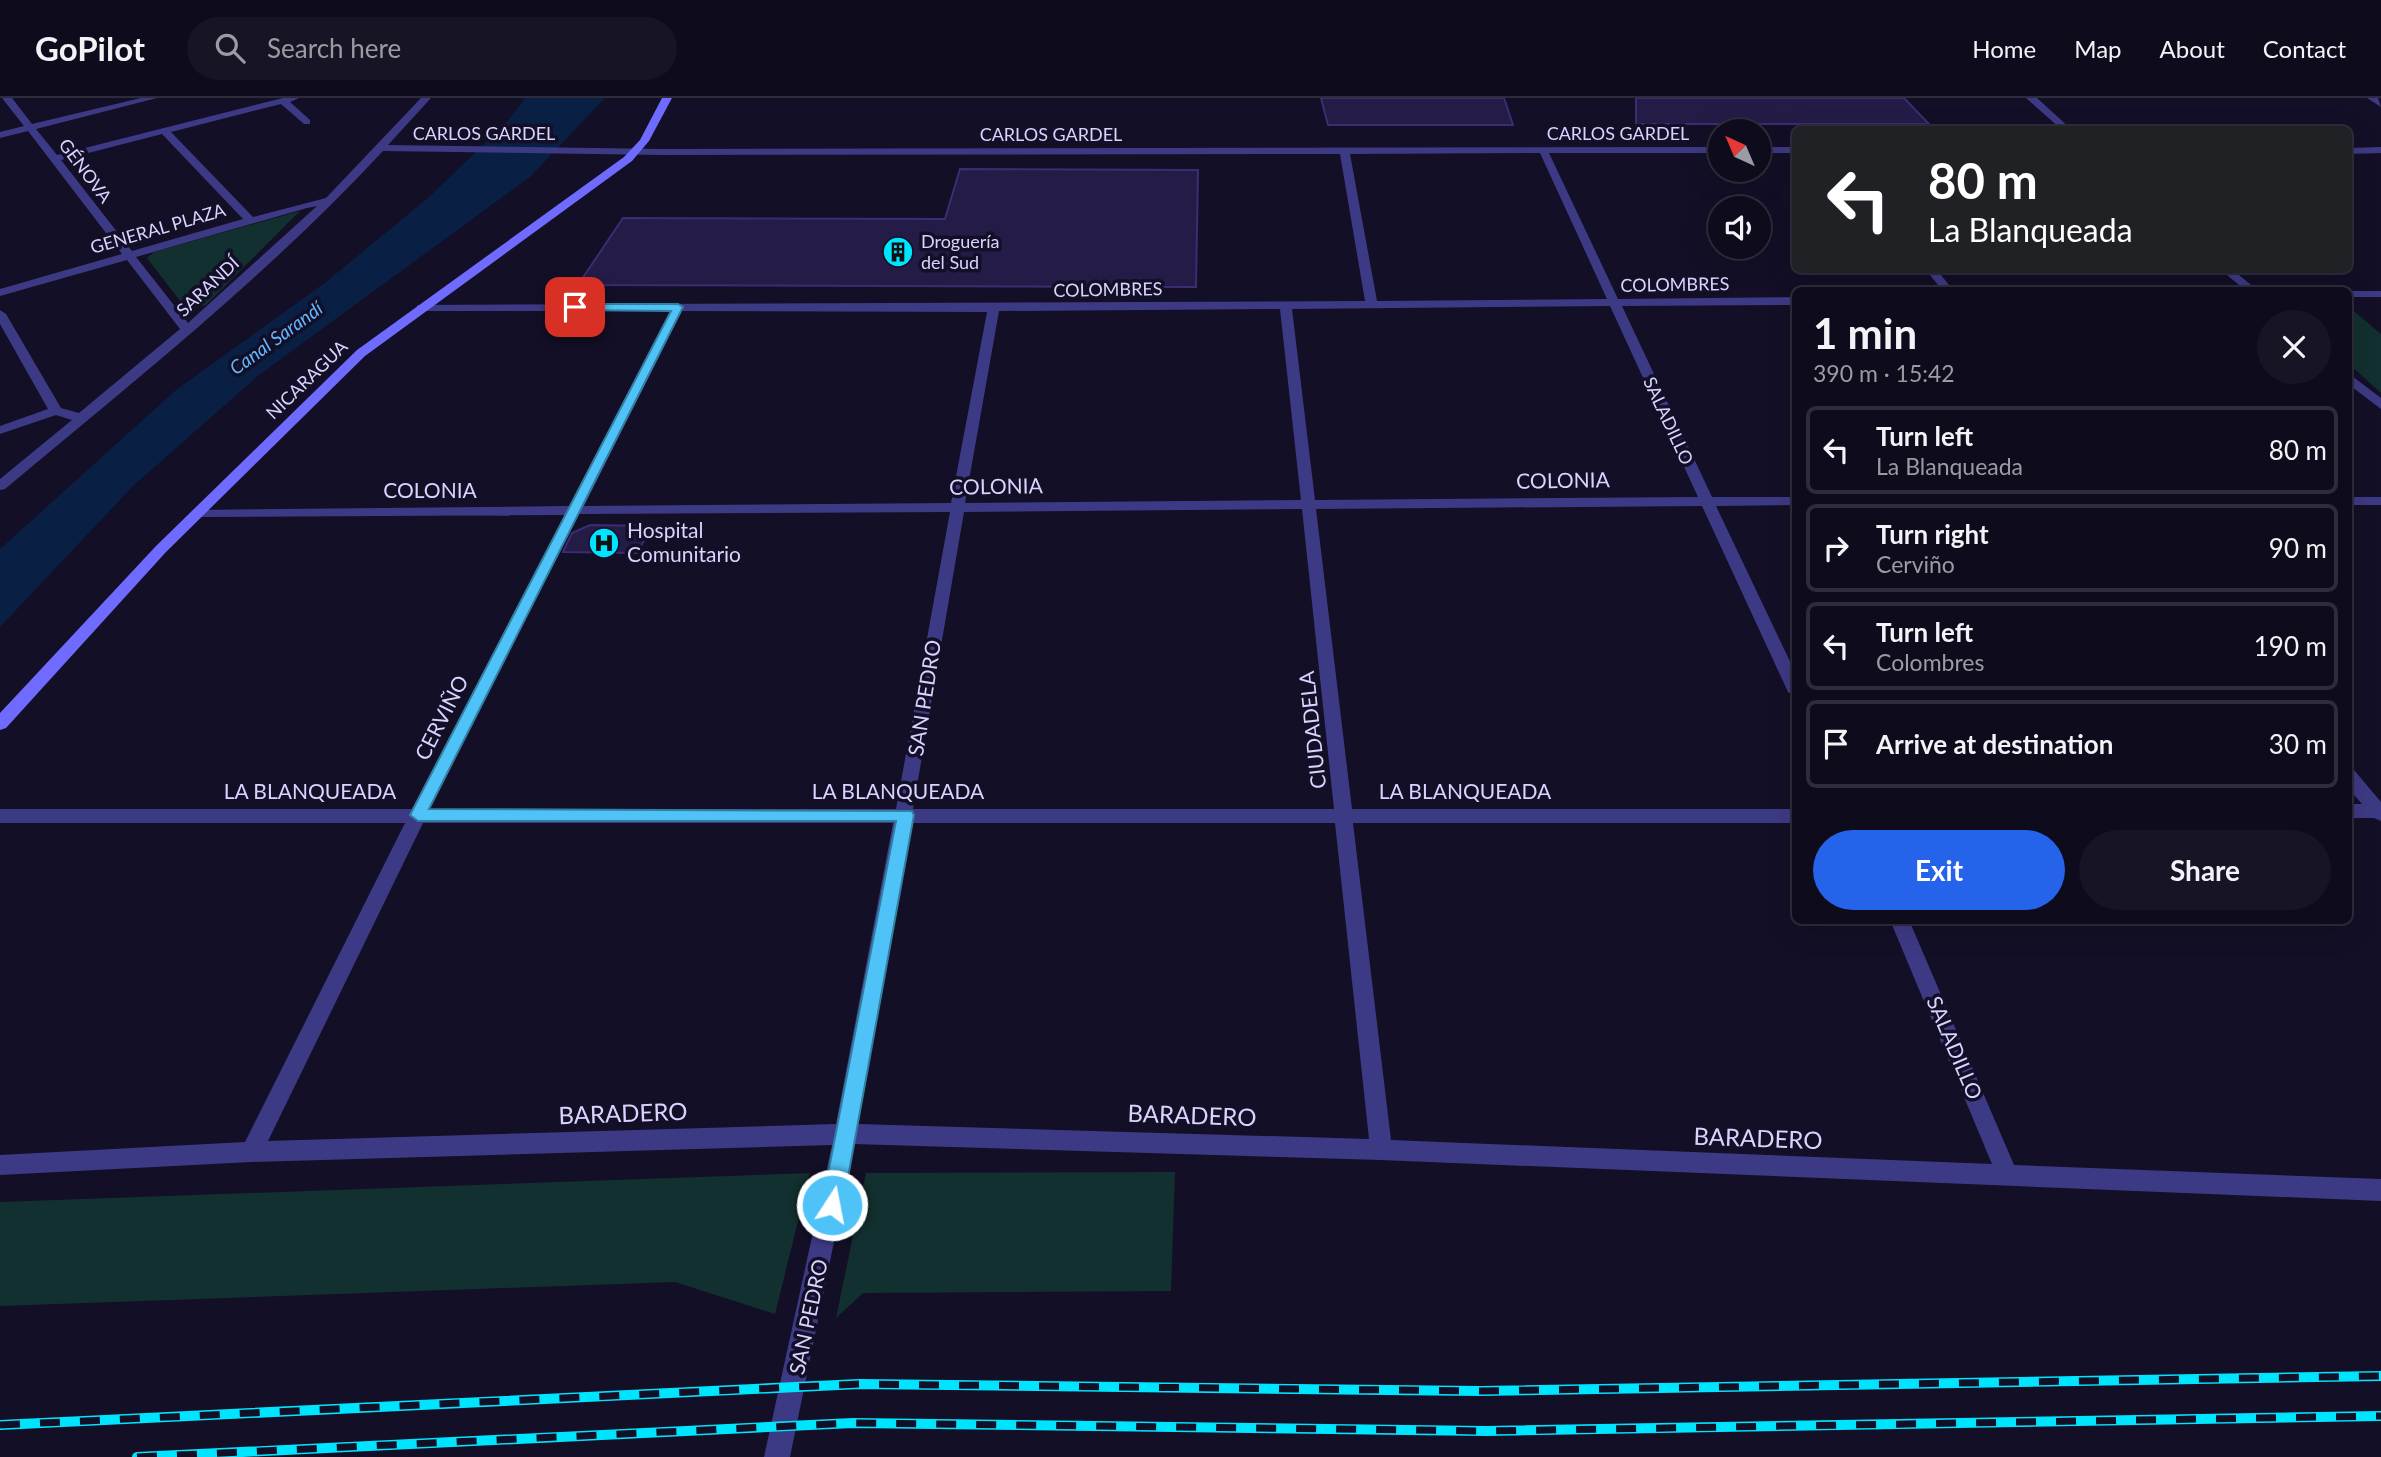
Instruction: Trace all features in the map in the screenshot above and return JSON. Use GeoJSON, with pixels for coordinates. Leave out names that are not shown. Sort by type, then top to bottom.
{"type":"FeatureCollection","features":[{"type":"Feature","properties":{"kind":"main road","name":"NICARAGUA"},"geometry":{"type":"LineString","coordinates":[[0,724],[198,513],[344,368],[421,307],[619,167],[638,151],[667,98]]}},
{"type":"Feature","properties":{"kind":"street","name":"GÉNOVA"},"geometry":{"type":"LineString","coordinates":[[7,98],[187,330]]}},
{"type":"Feature","properties":{"kind":"street"},"geometry":{"type":"LineString","coordinates":[[0,135],[152,98]]}},
{"type":"Feature","properties":{"kind":"street"},"geometry":{"type":"LineString","coordinates":[[54,159],[294,98]]}},
{"type":"Feature","properties":{"kind":"street","name":"SARANDÍ"},"geometry":{"type":"LineString","coordinates":[[0,486],[187,330],[382,148],[426,98]]}},
{"type":"Feature","properties":{"kind":"street"},"geometry":{"type":"LineString","coordinates":[[2031,98],[2062,126]]}},
{"type":"Feature","properties":{"kind":"street"},"geometry":{"type":"LineString","coordinates":[[2372,98],[2381,104]]}},
{"type":"Feature","properties":{"kind":"street"},"geometry":{"type":"LineString","coordinates":[[282,101],[307,122]]}},
{"type":"Feature","properties":{"kind":"street"},"geometry":{"type":"LineString","coordinates":[[164,131],[251,221]]}},
{"type":"Feature","properties":{"kind":"street","name":"CARLOS GARDEL"},"geometry":{"type":"LineString","coordinates":[[382,148],[638,151],[1708,150]]}},
{"type":"Feature","properties":{"kind":"street"},"geometry":{"type":"LineString","coordinates":[[1344,149],[1371,305]]}},
{"type":"Feature","properties":{"kind":"street","name":"SALADILLO"},"geometry":{"type":"LineString","coordinates":[[1544,150],[1704,501],[1792,684]]}},
{"type":"Feature","properties":{"kind":"street"},"geometry":{"type":"LineString","coordinates":[[1771,150],[1792,150]]}},
{"type":"Feature","properties":{"kind":"street"},"geometry":{"type":"LineString","coordinates":[[2352,150],[2381,150]]}},
{"type":"Feature","properties":{"kind":"street","name":"GENERAL PLAZA"},"geometry":{"type":"LineString","coordinates":[[0,293],[327,201]]}},
{"type":"Feature","properties":{"kind":"street"},"geometry":{"type":"LineString","coordinates":[[1934,273],[1945,287]]}},
{"type":"Feature","properties":{"kind":"street"},"geometry":{"type":"LineString","coordinates":[[2231,273],[2247,287]]}},
{"type":"Feature","properties":{"kind":"street"},"geometry":{"type":"LineString","coordinates":[[2352,294],[2381,294]]}},
{"type":"Feature","properties":{"kind":"street","name":"COLOMBRES"},"geometry":{"type":"LineString","coordinates":[[421,307],[994,309],[1792,302]]}},
{"type":"Feature","properties":{"kind":"street","name":"CIUDADELA"},"geometry":{"type":"LineString","coordinates":[[1286,306],[1381,1150]]}},
{"type":"Feature","properties":{"kind":"street","name":"CERVIÑO"},"geometry":{"type":"LineString","coordinates":[[251,1152],[418,815],[576,511],[678,307]]}},
{"type":"Feature","properties":{"kind":"street","name":"SAN PEDRO"},"geometry":{"type":"LineString","coordinates":[[777,1457],[814,1299],[846,1134],[906,815],[956,508],[994,309]]}},
{"type":"Feature","properties":{"kind":"street"},"geometry":{"type":"LineString","coordinates":[[0,314],[56,411]]}},
{"type":"Feature","properties":{"kind":"street"},"geometry":{"type":"LineString","coordinates":[[2352,380],[2381,405]]}},
{"type":"Feature","properties":{"kind":"street"},"geometry":{"type":"LineString","coordinates":[[0,430],[56,411],[81,418]]}},
{"type":"Feature","properties":{"kind":"street"},"geometry":{"type":"LineString","coordinates":[[2352,501],[2381,500]]}},
{"type":"Feature","properties":{"kind":"street","name":"COLONIA"},"geometry":{"type":"LineString","coordinates":[[198,513],[1792,501]]}},
{"type":"Feature","properties":{"kind":"street"},"geometry":{"type":"LineString","coordinates":[[2352,780],[2380,812]]}},
{"type":"Feature","properties":{"kind":"street"},"geometry":{"type":"LineString","coordinates":[[2352,811],[2380,812]]}},
{"type":"Feature","properties":{"kind":"street","name":"LA BLANQUEADA"},"geometry":{"type":"LineString","coordinates":[[0,816],[1792,816]]}},
{"type":"Feature","properties":{"kind":"street","name":"SALADILLO"},"geometry":{"type":"LineString","coordinates":[[1901,924],[2008,1176]]}},
{"type":"Feature","properties":{"kind":"street","name":"BARADERO"},"geometry":{"type":"LineString","coordinates":[[0,1165],[251,1152],[846,1134],[1381,1150],[2381,1190]]}},
{"type":"Feature","properties":{"kind":"green space"},"geometry":{"type":"Polygon","coordinates":[[[300,211],[206,305],[187,310],[147,258],[154,252],[300,211]]]}},
{"type":"Feature","properties":{"kind":"green space"},"geometry":{"type":"Polygon","coordinates":[[[2352,310],[2381,334],[2381,393],[2352,367],[2352,310]]]}},
{"type":"Feature","properties":{"kind":"green space"},"geometry":{"type":"Polygon","coordinates":[[[1175,1172],[1171,1291],[863,1293],[836,1318],[866,1173],[1175,1172]]]}},
{"type":"Feature","properties":{"kind":"green space"},"geometry":{"type":"Polygon","coordinates":[[[810,1173],[775,1314],[675,1282],[0,1306],[0,1202],[810,1173]]]}},
{"type":"Feature","properties":{"kind":"water","name":"Canal Sarandí"},"geometry":{"type":"Polygon","coordinates":[[[525,98],[605,98],[530,177],[259,375],[133,486],[0,627],[0,549],[176,390],[326,282],[429,197],[507,122],[525,98]]]}},
{"type":"Feature","properties":{"kind":"building"},"geometry":{"type":"Polygon","coordinates":[[[1321,98],[1504,98],[1513,125],[1328,125],[1321,98]]]}},
{"type":"Feature","properties":{"kind":"building"},"geometry":{"type":"Polygon","coordinates":[[[1636,98],[1904,98],[1929,124],[1771,124],[1771,119],[1708,119],[1708,124],[1636,124],[1636,98]]]}},
{"type":"Feature","properties":{"kind":"building","name":"Droguería del Sud"},"geometry":{"type":"Polygon","coordinates":[[[960,169],[1198,170],[1196,287],[578,285],[623,218],[945,219],[960,169]]]}},
{"type":"Feature","properties":{"kind":"building","name":"Hospital Comunitario"},"geometry":{"type":"Polygon","coordinates":[[[590,525],[652,526],[637,553],[563,552],[572,533],[590,525]]]}},
{"type":"Feature","properties":{"kind":"railway"},"geometry":{"type":"LineString","coordinates":[[0,1425],[859,1384],[1480,1391],[2381,1376]]}},
{"type":"Feature","properties":{"kind":"railway"},"geometry":{"type":"LineString","coordinates":[[137,1457],[853,1423],[1486,1431],[2381,1416]]}},
{"type":"Feature","properties":{"kind":"place","name":"Droguería del Sud"},"geometry":{"type":"Point","coordinates":[898,252]}},
{"type":"Feature","properties":{"kind":"place","name":"Hospital Comunitario"},"geometry":{"type":"Point","coordinates":[604,543]}},
{"type":"Feature","properties":{"kind":"route"},"geometry":{"type":"LineString","coordinates":[[575,307],[678,307],[576,511],[418,815],[906,815],[832,1205]]}}]}
